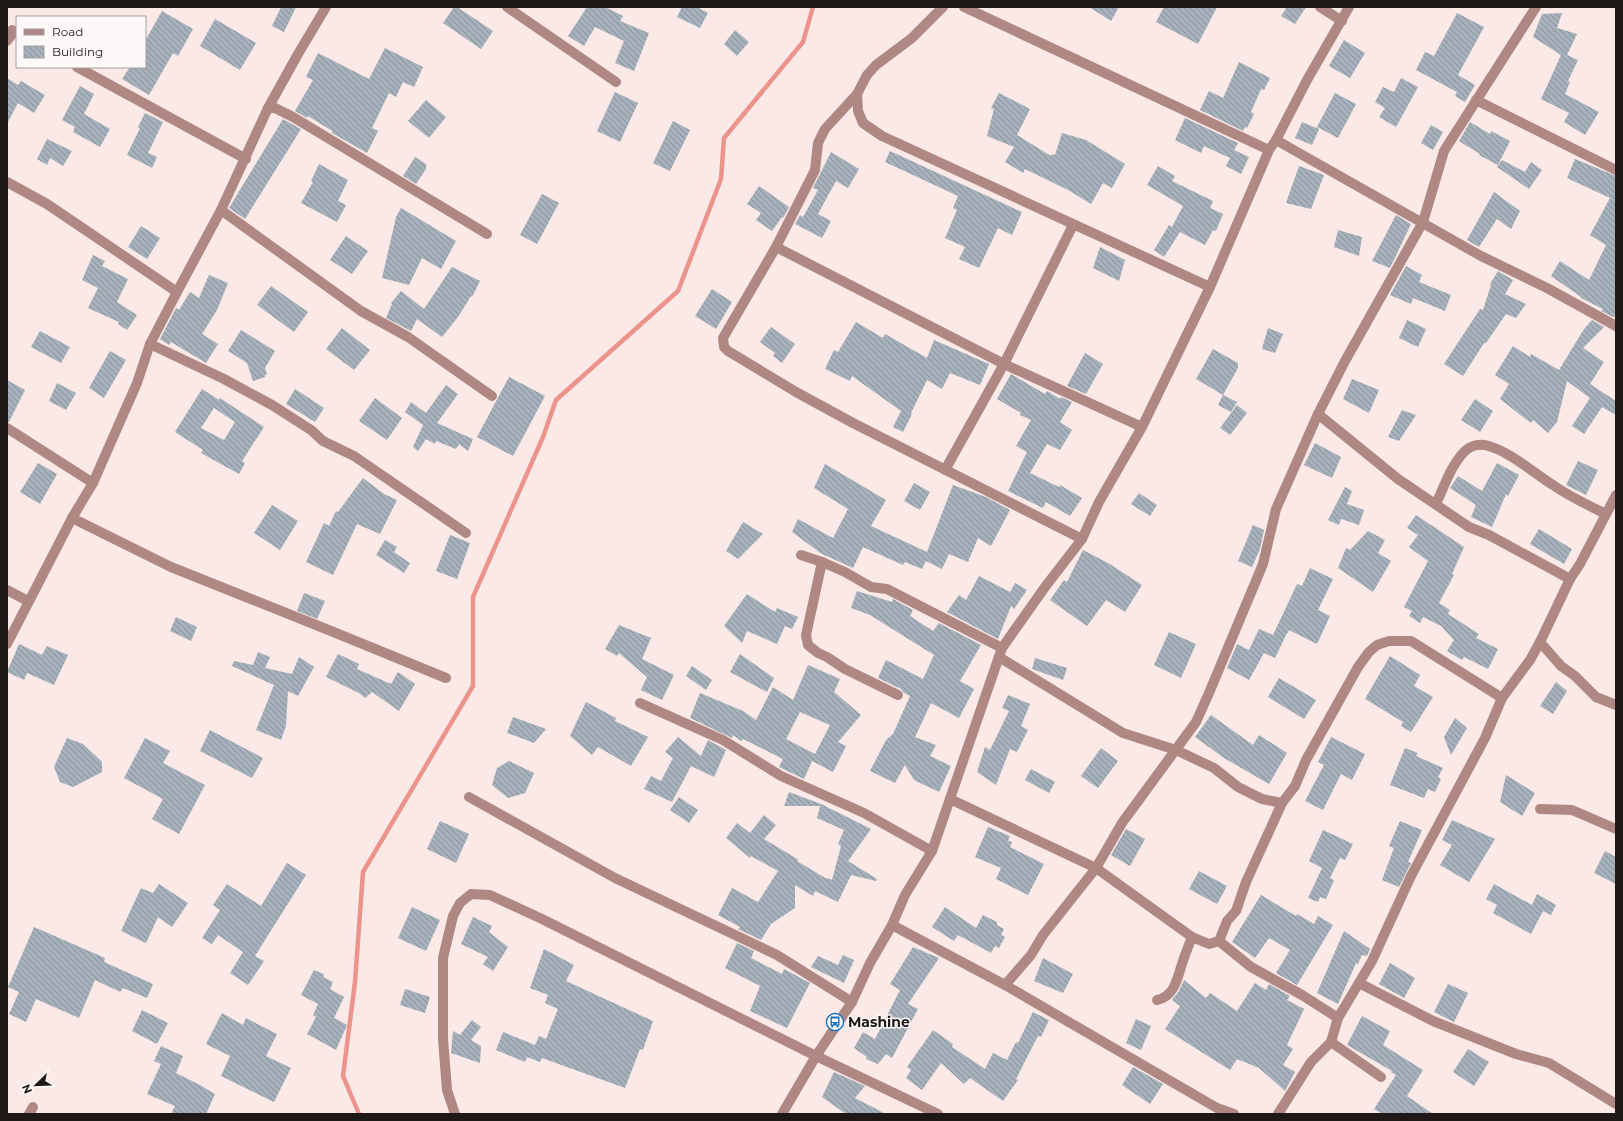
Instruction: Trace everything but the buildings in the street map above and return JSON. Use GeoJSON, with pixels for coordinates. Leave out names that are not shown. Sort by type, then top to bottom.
{"type":"FeatureCollection","features":[{"type":"Feature","properties":{"kind":"street"},"geometry":{"type":"LineString","coordinates":[[7,644],[72,518],[93,483],[137,383],[150,344],[221,210],[246,159],[268,108],[326,7]]}},
{"type":"Feature","properties":{"kind":"street"},"geometry":{"type":"LineString","coordinates":[[507,7],[616,82]]}},
{"type":"Feature","properties":{"kind":"street"},"geometry":{"type":"LineString","coordinates":[[943,7],[912,38],[876,65],[867,75],[857,94],[825,129],[818,143],[815,170],[776,246],[723,338],[724,347],[728,351],[796,392],[945,470],[1082,539]]}},
{"type":"Feature","properties":{"kind":"street"},"geometry":{"type":"LineString","coordinates":[[964,7],[1269,150]]}},
{"type":"Feature","properties":{"kind":"street"},"geometry":{"type":"LineString","coordinates":[[1320,7],[1342,21]]}},
{"type":"Feature","properties":{"kind":"street"},"geometry":{"type":"LineString","coordinates":[[782,1114],[816,1056],[852,1002],[870,963],[892,925],[905,895],[932,851],[1001,652],[1045,587],[1082,539],[1099,502],[1142,427],[1210,287],[1269,150],[1276,140],[1306,80],[1349,7]]}},
{"type":"Feature","properties":{"kind":"street"},"geometry":{"type":"LineString","coordinates":[[1005,985],[1031,955],[1043,935],[1096,868],[1122,823],[1196,722],[1263,564],[1276,509],[1318,414],[1345,361],[1423,222],[1444,151],[1536,7]]}},
{"type":"Feature","properties":{"kind":"street"},"geometry":{"type":"LineString","coordinates":[[7,41],[13,33],[12,30]]}},
{"type":"Feature","properties":{"kind":"street"},"geometry":{"type":"LineString","coordinates":[[79,68],[246,159]]}},
{"type":"Feature","properties":{"kind":"street"},"geometry":{"type":"LineString","coordinates":[[857,94],[858,111],[863,123],[882,136],[1210,287]]}},
{"type":"Feature","properties":{"kind":"street"},"geometry":{"type":"LineString","coordinates":[[1476,100],[1616,170]]}},
{"type":"Feature","properties":{"kind":"street"},"geometry":{"type":"LineString","coordinates":[[268,108],[275,108],[294,117],[487,234]]}},
{"type":"Feature","properties":{"kind":"street"},"geometry":{"type":"LineString","coordinates":[[1276,140],[1481,256],[1547,288],[1616,326]]}},
{"type":"Feature","properties":{"kind":"street"},"geometry":{"type":"LineString","coordinates":[[7,182],[47,204],[177,292]]}},
{"type":"Feature","properties":{"kind":"street"},"geometry":{"type":"LineString","coordinates":[[221,210],[361,311],[408,337],[492,396]]}},
{"type":"Feature","properties":{"kind":"street"},"geometry":{"type":"LineString","coordinates":[[945,470],[1004,364],[1073,225]]}},
{"type":"Feature","properties":{"kind":"street"},"geometry":{"type":"LineString","coordinates":[[776,246],[1004,364],[1142,427]]}},
{"type":"Feature","properties":{"kind":"street"},"geometry":{"type":"LineString","coordinates":[[150,344],[224,379],[272,405],[311,430],[323,441],[354,456],[466,533]]}},
{"type":"Feature","properties":{"kind":"street"},"geometry":{"type":"LineString","coordinates":[[1318,414],[1398,479],[1469,527],[1496,539],[1570,579]]}},
{"type":"Feature","properties":{"kind":"street"},"geometry":{"type":"LineString","coordinates":[[7,428],[93,483]]}},
{"type":"Feature","properties":{"kind":"street"},"geometry":{"type":"LineString","coordinates":[[1436,504],[1455,464],[1466,451],[1476,445],[1483,445],[1506,454],[1580,502],[1606,514]]}},
{"type":"Feature","properties":{"kind":"street"},"geometry":{"type":"LineString","coordinates":[[1278,1114],[1311,1062],[1331,1042],[1338,1018],[1372,961],[1411,876],[1485,738],[1502,698],[1530,660],[1570,579],[1580,564],[1616,495]]}},
{"type":"Feature","properties":{"kind":"street"},"geometry":{"type":"LineString","coordinates":[[72,518],[171,567],[331,630],[446,678]]}},
{"type":"Feature","properties":{"kind":"street"},"geometry":{"type":"LineString","coordinates":[[801,555],[822,562],[870,586],[887,589],[1001,652],[1123,732],[1176,750],[1214,768],[1238,787],[1262,799],[1282,803]]}},
{"type":"Feature","properties":{"kind":"street"},"geometry":{"type":"LineString","coordinates":[[822,562],[806,635],[808,645],[818,653],[846,669],[898,695]]}},
{"type":"Feature","properties":{"kind":"street"},"geometry":{"type":"LineString","coordinates":[[7,590],[28,601]]}},
{"type":"Feature","properties":{"kind":"street"},"geometry":{"type":"LineString","coordinates":[[1219,941],[1226,921],[1236,911],[1246,882],[1282,803],[1295,786],[1306,760],[1358,667],[1369,652],[1377,645],[1389,641],[1411,641],[1502,698]]}},
{"type":"Feature","properties":{"kind":"street"},"geometry":{"type":"LineString","coordinates":[[1540,642],[1561,666],[1575,676],[1596,697],[1616,705]]}},
{"type":"Feature","properties":{"kind":"street"},"geometry":{"type":"LineString","coordinates":[[640,703],[723,740],[781,776],[864,813],[932,851]]}},
{"type":"Feature","properties":{"kind":"street"},"geometry":{"type":"LineString","coordinates":[[469,797],[615,878],[777,955],[852,1002]]}},
{"type":"Feature","properties":{"kind":"street"},"geometry":{"type":"LineString","coordinates":[[950,799],[1096,868],[1192,938],[1209,944],[1219,941]]}},
{"type":"Feature","properties":{"kind":"street"},"geometry":{"type":"LineString","coordinates":[[1540,809],[1572,810],[1616,829]]}},
{"type":"Feature","properties":{"kind":"street"},"geometry":{"type":"LineString","coordinates":[[455,1114],[447,1090],[442,1013],[443,958],[453,916],[460,902],[471,894],[490,895],[536,916],[816,1056],[938,1114]]}},
{"type":"Feature","properties":{"kind":"street"},"geometry":{"type":"LineString","coordinates":[[892,925],[1005,985],[1217,1108],[1234,1114]]}},
{"type":"Feature","properties":{"kind":"street"},"geometry":{"type":"LineString","coordinates":[[1157,1000],[1164,999],[1172,990],[1177,981],[1192,938]]}},
{"type":"Feature","properties":{"kind":"street"},"geometry":{"type":"LineString","coordinates":[[1219,941],[1251,967],[1302,995],[1338,1018]]}},
{"type":"Feature","properties":{"kind":"street"},"geometry":{"type":"LineString","coordinates":[[1359,983],[1433,1021],[1516,1054],[1549,1064],[1616,1104]]}},
{"type":"Feature","properties":{"kind":"street"},"geometry":{"type":"LineString","coordinates":[[1331,1042],[1381,1077]]}},
{"type":"Feature","properties":{"kind":"waterway"},"geometry":{"type":"LineString","coordinates":[[359,1114],[343,1076],[355,982],[363,872],[473,686],[473,597],[543,437],[556,400],[678,291],[721,179],[724,138],[803,42],[813,7]]}},
{"type":"Feature","properties":{"kind":"place","name":"Mashine"},"geometry":{"type":"Point","coordinates":[835,1022]}}]}
